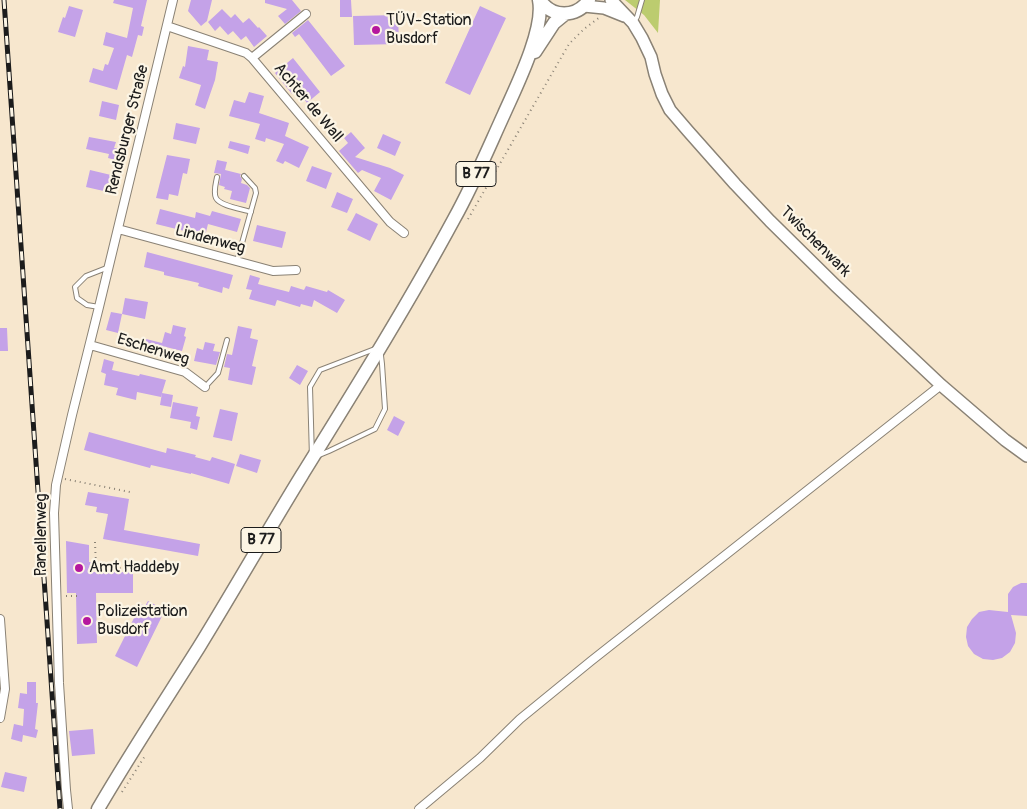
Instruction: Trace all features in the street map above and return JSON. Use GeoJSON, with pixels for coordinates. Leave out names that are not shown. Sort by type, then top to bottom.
{"type":"FeatureCollection","features":[{"type":"Feature","properties":{"kind":"main road"},"geometry":{"type":"LineString","coordinates":[[540,0],[552,11],[565,14],[575,12],[586,3]]}},
{"type":"Feature","properties":{"kind":"main road","name":"B 77"},"geometry":{"type":"LineString","coordinates":[[99,808],[200,645],[380,347],[456,217],[523,71],[540,20],[540,0]]}},
{"type":"Feature","properties":{"kind":"main road","name":"B 77"},"geometry":{"type":"LineString","coordinates":[[523,71],[554,23],[565,14]]}},
{"type":"Feature","properties":{"kind":"street","name":"Rendsburger Straße"},"geometry":{"type":"LineString","coordinates":[[109,267],[173,0]]}},
{"type":"Feature","properties":{"kind":"street","name":"Twischenwark"},"geometry":{"type":"LineString","coordinates":[[611,0],[620,8],[642,38],[662,94],[670,110],[770,221],[941,385],[1005,440],[1027,456]]}},
{"type":"Feature","properties":{"kind":"street"},"geometry":{"type":"LineString","coordinates":[[586,3],[604,8],[629,20]]}},
{"type":"Feature","properties":{"kind":"street"},"geometry":{"type":"LineString","coordinates":[[252,58],[306,14]]}},
{"type":"Feature","properties":{"kind":"street","name":"Achter de Wall"},"geometry":{"type":"LineString","coordinates":[[167,26],[246,53],[252,58],[390,222],[404,233]]}},
{"type":"Feature","properties":{"kind":"street","name":"Lindenweg"},"geometry":{"type":"LineString","coordinates":[[118,229],[273,271],[296,270]]}},
{"type":"Feature","properties":{"kind":"street","name":"Panellenweg"},"geometry":{"type":"LineString","coordinates":[[68,809],[60,683],[54,513],[58,477],[109,267]]}},
{"type":"Feature","properties":{"kind":"street","name":"Eschenweg"},"geometry":{"type":"LineString","coordinates":[[90,346],[185,372],[205,387]]}},
{"type":"Feature","properties":{"kind":"street"},"geometry":{"type":"LineString","coordinates":[[419,809],[480,758],[520,719],[591,661],[941,385]]}},
{"type":"Feature","properties":{"kind":"street"},"geometry":{"type":"LineString","coordinates":[[0,619],[4,689],[0,718]]}},
{"type":"Feature","properties":{"kind":"lane"},"geometry":{"type":"LineString","coordinates":[[629,20],[638,17],[642,0]]}},
{"type":"Feature","properties":{"kind":"lane"},"geometry":{"type":"LineString","coordinates":[[237,261],[256,193],[255,188],[244,176]]}},
{"type":"Feature","properties":{"kind":"lane"},"geometry":{"type":"LineString","coordinates":[[217,177],[216,198],[221,203],[251,212]]}},
{"type":"Feature","properties":{"kind":"lane"},"geometry":{"type":"LineString","coordinates":[[99,308],[87,305],[77,298],[75,287],[86,276],[109,267]]}},
{"type":"Feature","properties":{"kind":"lane"},"geometry":{"type":"LineString","coordinates":[[205,387],[218,373],[227,340]]}},
{"type":"Feature","properties":{"kind":"lane"},"geometry":{"type":"LineString","coordinates":[[380,347],[385,409],[375,429],[312,458],[310,387],[320,370],[380,347]]}},
{"type":"Feature","properties":{"kind":"path"},"geometry":{"type":"LineString","coordinates":[[58,477],[130,492]]}},
{"type":"Feature","properties":{"kind":"path"},"geometry":{"type":"LineString","coordinates":[[96,542],[96,566]]}},
{"type":"Feature","properties":{"kind":"path"},"geometry":{"type":"LineString","coordinates":[[91,566],[96,566],[96,568],[147,569]]}},
{"type":"Feature","properties":{"kind":"path"},"geometry":{"type":"LineString","coordinates":[[65,596],[78,596]]}},
{"type":"Feature","properties":{"kind":"green space"},"geometry":{"type":"Polygon","coordinates":[[[625,0],[660,0],[658,33],[644,15],[625,0]]]}},
{"type":"Feature","properties":{"kind":"building"},"geometry":{"type":"Polygon","coordinates":[[[114,0],[147,0],[141,26],[144,27],[142,36],[138,35],[132,57],[127,55],[117,90],[89,82],[93,68],[103,71],[105,64],[108,65],[114,48],[103,45],[106,32],[127,38],[133,8],[113,3],[114,0]]]}},
{"type":"Feature","properties":{"kind":"building"},"geometry":{"type":"Polygon","coordinates":[[[191,0],[212,0],[207,21],[201,26],[188,11],[191,0]]]}},
{"type":"Feature","properties":{"kind":"building"},"geometry":{"type":"Polygon","coordinates":[[[265,0],[292,0],[301,11],[285,24],[278,16],[287,9],[265,3],[265,0]]]}},
{"type":"Feature","properties":{"kind":"building"},"geometry":{"type":"Polygon","coordinates":[[[340,0],[351,0],[352,17],[340,17],[340,0]]]}},
{"type":"Feature","properties":{"kind":"building"},"geometry":{"type":"Polygon","coordinates":[[[69,6],[83,10],[75,37],[58,32],[69,6]]]}},
{"type":"Feature","properties":{"kind":"building"},"geometry":{"type":"Polygon","coordinates":[[[480,6],[506,18],[470,95],[445,83],[480,6]]]}},
{"type":"Feature","properties":{"kind":"building"},"geometry":{"type":"Polygon","coordinates":[[[222,9],[231,18],[235,14],[243,23],[249,18],[267,36],[254,47],[246,36],[241,40],[233,31],[228,35],[220,26],[215,31],[208,22],[222,9]]]}},
{"type":"Feature","properties":{"kind":"building","name":"TÜV-Station Busdorf"},"geometry":{"type":"Polygon","coordinates":[[[398,15],[399,44],[354,45],[353,16],[398,15]]]}},
{"type":"Feature","properties":{"kind":"building"},"geometry":{"type":"Polygon","coordinates":[[[308,20],[345,66],[331,76],[299,34],[295,37],[292,33],[308,20]]]}},
{"type":"Feature","properties":{"kind":"building"},"geometry":{"type":"Polygon","coordinates":[[[188,46],[209,50],[207,60],[218,62],[215,80],[205,109],[195,105],[201,85],[179,78],[183,66],[185,67],[188,46]]]}},
{"type":"Feature","properties":{"kind":"building"},"geometry":{"type":"Polygon","coordinates":[[[293,58],[320,92],[307,103],[297,90],[292,94],[275,73],[293,58]]]}},
{"type":"Feature","properties":{"kind":"building"},"geometry":{"type":"Polygon","coordinates":[[[249,92],[264,96],[259,113],[289,123],[285,136],[309,147],[299,168],[285,161],[283,164],[276,161],[284,144],[266,138],[265,142],[255,139],[260,124],[229,116],[234,100],[245,103],[249,92]]]}},
{"type":"Feature","properties":{"kind":"building"},"geometry":{"type":"Polygon","coordinates":[[[102,101],[119,105],[116,120],[99,116],[102,101]]]}},
{"type":"Feature","properties":{"kind":"building"},"geometry":{"type":"Polygon","coordinates":[[[176,123],[200,128],[196,144],[173,139],[176,123]]]}},
{"type":"Feature","properties":{"kind":"building"},"geometry":{"type":"Polygon","coordinates":[[[351,132],[365,148],[355,157],[390,168],[404,175],[391,200],[374,191],[381,178],[362,170],[358,173],[339,151],[348,143],[344,138],[351,132]]]}},
{"type":"Feature","properties":{"kind":"building"},"geometry":{"type":"Polygon","coordinates":[[[383,134],[401,142],[395,156],[377,148],[383,134]]]}},
{"type":"Feature","properties":{"kind":"building"},"geometry":{"type":"Polygon","coordinates":[[[89,137],[116,142],[114,148],[121,149],[119,161],[108,158],[109,154],[86,149],[89,137]]]}},
{"type":"Feature","properties":{"kind":"building"},"geometry":{"type":"Polygon","coordinates":[[[230,141],[250,146],[248,154],[228,148],[230,141]]]}},
{"type":"Feature","properties":{"kind":"building"},"geometry":{"type":"Polygon","coordinates":[[[167,155],[190,159],[187,174],[183,173],[178,196],[169,194],[168,200],[156,198],[167,155]]]}},
{"type":"Feature","properties":{"kind":"building"},"geometry":{"type":"Polygon","coordinates":[[[217,160],[227,162],[225,170],[241,174],[241,183],[250,188],[246,203],[230,199],[232,191],[224,189],[225,187],[219,185],[221,174],[214,173],[217,160]]]}},
{"type":"Feature","properties":{"kind":"building"},"geometry":{"type":"Polygon","coordinates":[[[312,166],[332,173],[326,189],[306,181],[312,166]]]}},
{"type":"Feature","properties":{"kind":"building"},"geometry":{"type":"Polygon","coordinates":[[[90,170],[111,175],[108,192],[86,187],[90,170]]]}},
{"type":"Feature","properties":{"kind":"building"},"geometry":{"type":"Polygon","coordinates":[[[337,192],[353,199],[347,213],[331,207],[337,192]]]}},
{"type":"Feature","properties":{"kind":"building"},"geometry":{"type":"Polygon","coordinates":[[[160,209],[195,218],[196,212],[210,216],[212,211],[241,219],[237,232],[208,224],[205,236],[156,224],[160,209]]]}},
{"type":"Feature","properties":{"kind":"building"},"geometry":{"type":"Polygon","coordinates":[[[356,213],[378,224],[370,241],[347,230],[356,213]]]}},
{"type":"Feature","properties":{"kind":"building"},"geometry":{"type":"Polygon","coordinates":[[[257,225],[286,232],[282,248],[253,241],[257,225]]]}},
{"type":"Feature","properties":{"kind":"building"},"geometry":{"type":"Polygon","coordinates":[[[147,252],[233,275],[229,289],[223,287],[222,293],[198,286],[199,283],[164,275],[164,272],[144,267],[147,252]]]}},
{"type":"Feature","properties":{"kind":"building"},"geometry":{"type":"Polygon","coordinates":[[[250,275],[260,278],[258,284],[289,292],[291,286],[304,290],[306,286],[327,292],[328,290],[345,300],[337,313],[314,300],[312,307],[301,304],[300,307],[277,300],[275,306],[249,299],[252,290],[246,289],[250,275]]]}},
{"type":"Feature","properties":{"kind":"building"},"geometry":{"type":"Polygon","coordinates":[[[125,298],[148,302],[145,319],[122,314],[125,298]]]}},
{"type":"Feature","properties":{"kind":"building"},"geometry":{"type":"Polygon","coordinates":[[[111,312],[122,314],[118,333],[106,330],[111,312]]]}},
{"type":"Feature","properties":{"kind":"building"},"geometry":{"type":"Polygon","coordinates":[[[173,325],[186,328],[184,336],[186,337],[182,351],[162,346],[160,356],[142,352],[146,339],[162,343],[165,332],[171,334],[173,325]]]}},
{"type":"Feature","properties":{"kind":"building"},"geometry":{"type":"Polygon","coordinates":[[[238,326],[252,329],[250,338],[258,340],[252,366],[256,367],[252,385],[228,380],[230,368],[224,367],[227,354],[232,355],[238,326]]]}},
{"type":"Feature","properties":{"kind":"building"},"geometry":{"type":"Polygon","coordinates":[[[0,328],[7,328],[8,351],[0,351],[0,328]]]}},
{"type":"Feature","properties":{"kind":"building"},"geometry":{"type":"Polygon","coordinates":[[[205,342],[215,344],[213,351],[220,352],[216,365],[194,361],[197,348],[203,350],[205,342]]]}},
{"type":"Feature","properties":{"kind":"building"},"geometry":{"type":"Polygon","coordinates":[[[104,359],[114,362],[112,370],[166,380],[161,397],[137,392],[136,400],[116,395],[118,388],[104,385],[106,374],[101,372],[104,359]]]}},
{"type":"Feature","properties":{"kind":"building"},"geometry":{"type":"Polygon","coordinates":[[[297,365],[308,371],[300,385],[289,378],[297,365]]]}},
{"type":"Feature","properties":{"kind":"building"},"geometry":{"type":"Polygon","coordinates":[[[162,393],[173,395],[171,407],[160,405],[162,393]]]}},
{"type":"Feature","properties":{"kind":"building"},"geometry":{"type":"Polygon","coordinates":[[[173,402],[198,407],[196,416],[200,417],[197,430],[190,428],[191,422],[170,418],[173,402]]]}},
{"type":"Feature","properties":{"kind":"building"},"geometry":{"type":"Polygon","coordinates":[[[220,409],[238,413],[232,441],[213,437],[220,409]]]}},
{"type":"Feature","properties":{"kind":"building"},"geometry":{"type":"Polygon","coordinates":[[[394,416],[405,422],[398,436],[387,430],[394,416]]]}},
{"type":"Feature","properties":{"kind":"building"},"geometry":{"type":"Polygon","coordinates":[[[89,432],[166,453],[167,448],[196,455],[195,457],[210,461],[212,457],[235,464],[229,484],[191,473],[151,465],[150,468],[84,450],[89,432]]]}},
{"type":"Feature","properties":{"kind":"building"},"geometry":{"type":"Polygon","coordinates":[[[240,454],[261,460],[257,473],[236,466],[240,454]]]}},
{"type":"Feature","properties":{"kind":"building"},"geometry":{"type":"Polygon","coordinates":[[[88,492],[129,499],[124,530],[200,544],[198,556],[103,539],[108,514],[96,512],[97,507],[85,505],[88,492]]]}},
{"type":"Feature","properties":{"kind":"building","name":"Amt Haddeby"},"geometry":{"type":"Polygon","coordinates":[[[66,541],[89,545],[91,572],[133,572],[133,593],[96,593],[97,643],[77,644],[76,593],[67,593],[66,541]]]}},
{"type":"Feature","properties":{"kind":"building"},"geometry":{"type":"Polygon","coordinates":[[[1021,583],[1027,583],[1027,616],[1011,615],[1016,633],[1015,643],[1010,652],[1002,658],[993,660],[983,659],[974,654],[968,646],[966,637],[967,627],[972,619],[979,612],[989,610],[1008,612],[1008,594],[1013,587],[1021,583]]]}},
{"type":"Feature","properties":{"kind":"building"},"geometry":{"type":"Polygon","coordinates":[[[148,601],[165,610],[137,667],[115,656],[141,604],[145,606],[148,601]]]}},
{"type":"Feature","properties":{"kind":"building"},"geometry":{"type":"Polygon","coordinates":[[[27,682],[36,682],[36,703],[38,703],[35,729],[38,730],[36,738],[23,735],[22,742],[11,739],[14,724],[23,726],[24,709],[18,708],[20,693],[27,694],[27,682]]]}},
{"type":"Feature","properties":{"kind":"building"},"geometry":{"type":"Polygon","coordinates":[[[93,729],[95,754],[72,756],[69,731],[93,729]]]}},
{"type":"Feature","properties":{"kind":"building"},"geometry":{"type":"Polygon","coordinates":[[[5,772],[27,777],[24,792],[1,787],[5,772]]]}},
{"type":"Feature","properties":{"kind":"railway"},"geometry":{"type":"LineString","coordinates":[[4,0],[60,809]]}},
{"type":"Feature","properties":{"kind":"place","name":"TÜV-Station Busdorf"},"geometry":{"type":"Point","coordinates":[376,30]}},
{"type":"Feature","properties":{"kind":"place","name":"Amt Haddeby"},"geometry":{"type":"Point","coordinates":[79,568]}},
{"type":"Feature","properties":{"kind":"place","name":"Polizeistation Busdorf"},"geometry":{"type":"Point","coordinates":[87,621]}}]}
